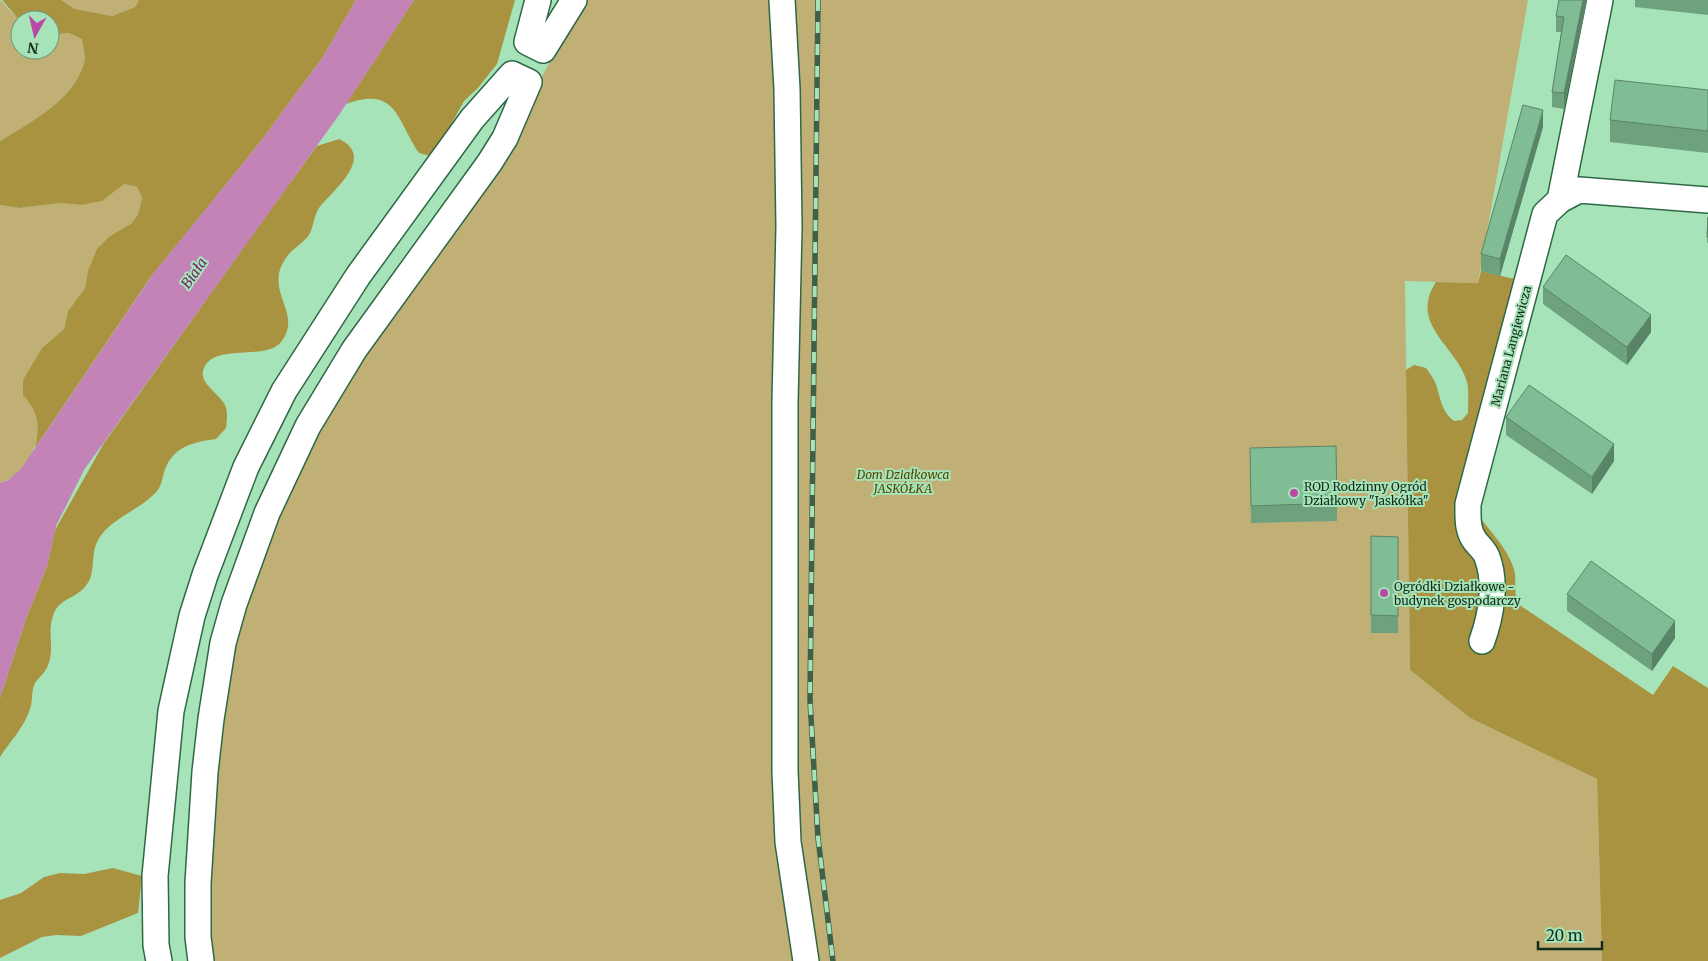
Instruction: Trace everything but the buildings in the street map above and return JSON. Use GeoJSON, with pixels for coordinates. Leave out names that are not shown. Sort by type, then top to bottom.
{"type":"FeatureCollection","features":[{"type":"Feature","properties":{"kind":"street"},"geometry":{"type":"LineString","coordinates":[[538,0],[527,42],[538,41]]}},
{"type":"Feature","properties":{"kind":"street"},"geometry":{"type":"LineString","coordinates":[[538,41],[543,50],[574,0]]}},
{"type":"Feature","properties":{"kind":"street"},"geometry":{"type":"LineString","coordinates":[[782,0],[787,89],[789,227],[785,402],[785,771],[788,842],[806,961]]}},
{"type":"Feature","properties":{"kind":"street"},"geometry":{"type":"LineString","coordinates":[[1560,200],[1600,0]]}},
{"type":"Feature","properties":{"kind":"street"},"geometry":{"type":"LineString","coordinates":[[519,81],[538,41]]}},
{"type":"Feature","properties":{"kind":"street"},"geometry":{"type":"LineString","coordinates":[[159,961],[156,945],[155,876],[173,702],[192,616],[205,575],[246,467],[284,391],[358,276],[421,193],[472,119],[512,74],[519,81],[529,82],[505,138],[354,350],[308,426],[267,513],[234,604],[223,643],[205,772],[198,883],[198,937],[201,961]]}},
{"type":"Feature","properties":{"kind":"street","name":"Mariana Langiewicza"},"geometry":{"type":"LineString","coordinates":[[1482,641],[1491,605],[1491,578],[1487,556],[1474,540],[1468,526],[1468,504],[1545,214],[1560,200],[1579,190],[1708,200]]}},
{"type":"Feature","properties":{"kind":"green space"},"geometry":{"type":"Polygon","coordinates":[[[0,0],[10,10],[10,60],[60,60],[60,34],[69,33],[83,39],[85,57],[79,76],[61,99],[38,118],[0,141],[0,0]]]}},
{"type":"Feature","properties":{"kind":"green space"},"geometry":{"type":"Polygon","coordinates":[[[61,0],[139,0],[135,7],[112,16],[75,9],[61,0]]]}},
{"type":"Feature","properties":{"kind":"green space","name":"Dom Działkowca JASKÓŁKA"},"geometry":{"type":"Polygon","coordinates":[[[585,0],[1528,0],[1478,283],[1405,281],[1410,670],[1470,718],[1597,779],[1602,961],[210,961],[205,938],[213,755],[240,607],[327,404],[527,103],[585,0]]]}},
{"type":"Feature","properties":{"kind":"green space"},"geometry":{"type":"Polygon","coordinates":[[[124,184],[137,187],[142,198],[138,214],[132,223],[110,236],[88,271],[85,288],[68,311],[64,329],[42,348],[23,395],[35,410],[38,421],[36,443],[26,463],[19,471],[0,483],[0,205],[19,208],[61,203],[82,205],[101,201],[124,184]]]}},
{"type":"Feature","properties":{"kind":"shaded area"},"geometry":{"type":"Polygon","coordinates":[[[2,0],[61,0],[75,9],[112,16],[135,7],[139,0],[356,0],[323,57],[261,141],[150,278],[35,448],[37,419],[23,395],[23,380],[42,348],[64,329],[68,311],[85,288],[88,271],[97,249],[110,236],[132,223],[138,214],[142,198],[137,187],[124,184],[102,201],[82,205],[61,203],[19,208],[0,205],[0,141],[38,118],[61,99],[79,76],[85,57],[82,39],[69,33],[60,34],[60,10],[11,10],[2,0]]]}},
{"type":"Feature","properties":{"kind":"shaded area"},"geometry":{"type":"Polygon","coordinates":[[[414,0],[515,0],[497,64],[478,88],[464,101],[433,157],[419,153],[400,118],[386,103],[376,99],[363,99],[346,104],[414,0]]]}},
{"type":"Feature","properties":{"kind":"shaded area"},"geometry":{"type":"Polygon","coordinates":[[[339,139],[350,146],[354,155],[353,164],[348,174],[319,208],[308,236],[289,254],[281,267],[278,279],[288,320],[287,331],[281,342],[273,348],[263,351],[227,354],[216,357],[208,362],[203,371],[204,380],[225,405],[227,413],[226,428],[216,439],[194,443],[175,454],[166,467],[157,491],[143,504],[103,532],[95,546],[92,572],[88,584],[55,610],[51,622],[51,653],[48,665],[35,683],[31,706],[24,722],[0,757],[0,698],[27,616],[47,566],[55,530],[104,443],[271,209],[317,146],[339,139]]]}},
{"type":"Feature","properties":{"kind":"shaded area"},"geometry":{"type":"Polygon","coordinates":[[[1481,271],[1527,282],[1477,513],[1511,561],[1515,573],[1518,604],[1653,695],[1673,666],[1708,688],[1708,961],[1602,961],[1597,779],[1470,718],[1410,670],[1406,370],[1414,365],[1426,368],[1435,382],[1443,408],[1454,421],[1462,420],[1468,413],[1467,382],[1462,369],[1437,335],[1431,323],[1428,311],[1429,297],[1436,282],[1478,283],[1481,271]]]}},
{"type":"Feature","properties":{"kind":"shaded area"},"geometry":{"type":"Polygon","coordinates":[[[113,868],[142,876],[138,913],[81,936],[56,935],[42,937],[0,958],[0,900],[21,893],[44,877],[60,873],[84,874],[113,868]]]}},
{"type":"Feature","properties":{"kind":"water","name":"Biała"},"geometry":{"type":"Polygon","coordinates":[[[356,0],[414,0],[339,115],[84,470],[56,526],[47,566],[27,616],[0,698],[0,483],[8,480],[21,469],[153,274],[261,141],[323,57],[356,0]]]}},
{"type":"Feature","properties":{"kind":"railway"},"geometry":{"type":"LineString","coordinates":[[818,0],[810,700],[818,838],[833,961]]}},
{"type":"Feature","properties":{"kind":"place","name":"ROD Rodzinny Ogród Działkowy \"Jaskółka\""},"geometry":{"type":"Point","coordinates":[1294,493]}},
{"type":"Feature","properties":{"kind":"place","name":"Ogródki Działkowe - budynek gospodarczy"},"geometry":{"type":"Point","coordinates":[1384,593]}}]}
